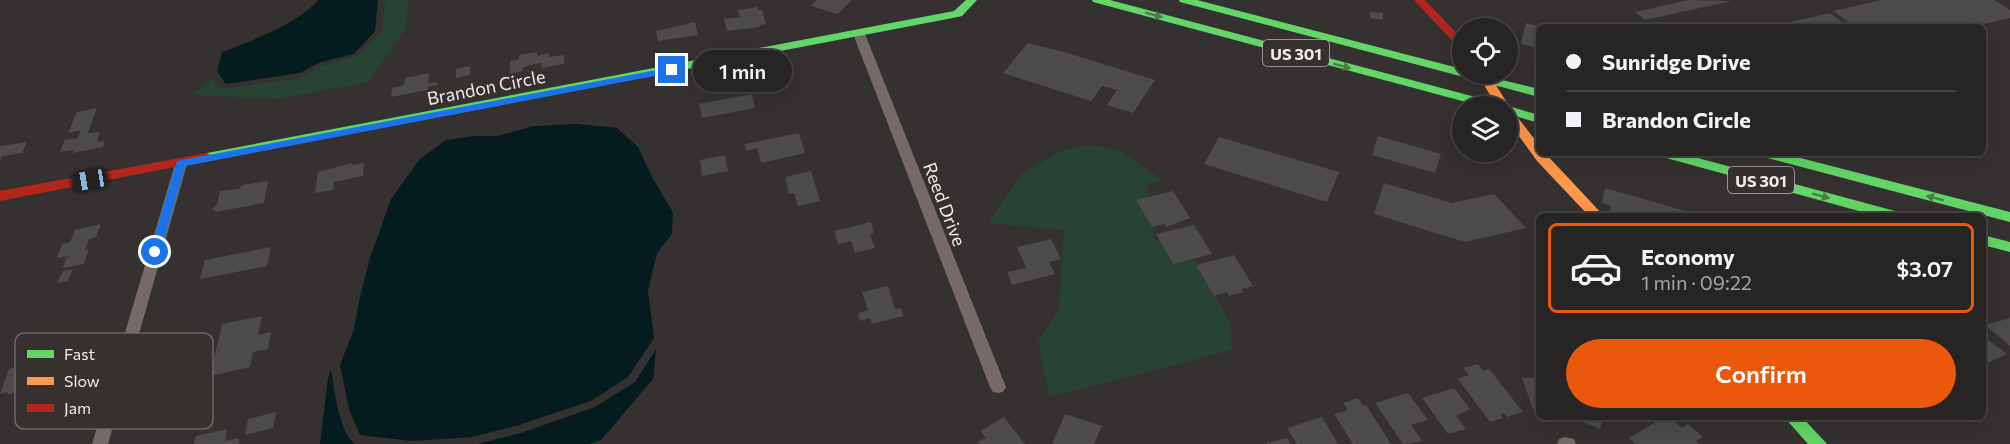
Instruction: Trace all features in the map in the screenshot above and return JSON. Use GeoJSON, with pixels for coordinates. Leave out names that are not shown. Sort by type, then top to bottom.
{"type":"FeatureCollection","features":[{"type":"Feature","properties":{"kind":"street","name":"Brandon Circle"},"geometry":{"type":"LineString","coordinates":[[0,196],[181,164],[859,34],[958,14],[972,0]]}},
{"type":"Feature","properties":{"kind":"street","name":"US 301"},"geometry":{"type":"LineString","coordinates":[[1097,0],[1457,96]]}},
{"type":"Feature","properties":{"kind":"street","name":"US 301"},"geometry":{"type":"LineString","coordinates":[[1184,0],[1452,70]]}},
{"type":"Feature","properties":{"kind":"street"},"geometry":{"type":"LineString","coordinates":[[1419,0],[1452,35]]}},
{"type":"Feature","properties":{"kind":"street","name":"Reed Drive"},"geometry":{"type":"LineString","coordinates":[[859,34],[998,387]]}},
{"type":"Feature","properties":{"kind":"street","name":"US 301"},"geometry":{"type":"LineString","coordinates":[[1510,84],[1536,92]]}},
{"type":"Feature","properties":{"kind":"street"},"geometry":{"type":"LineString","coordinates":[[1518,114],[1536,118]]}},
{"type":"Feature","properties":{"kind":"street"},"geometry":{"type":"LineString","coordinates":[[1518,126],[1536,151]]}},
{"type":"Feature","properties":{"kind":"street"},"geometry":{"type":"LineString","coordinates":[[1541,156],[1594,213]]}},
{"type":"Feature","properties":{"kind":"street","name":"US 301"},"geometry":{"type":"LineString","coordinates":[[1675,156],[1884,213]]}},
{"type":"Feature","properties":{"kind":"street","name":"US 301"},"geometry":{"type":"LineString","coordinates":[[1775,156],[2010,218]]}},
{"type":"Feature","properties":{"kind":"street"},"geometry":{"type":"LineString","coordinates":[[132,333],[181,164]]}},
{"type":"Feature","properties":{"kind":"street"},"geometry":{"type":"LineString","coordinates":[[1986,241],[2010,247]]}},
{"type":"Feature","properties":{"kind":"street"},"geometry":{"type":"LineString","coordinates":[[1795,420],[1819,444]]}},
{"type":"Feature","properties":{"kind":"street"},"geometry":{"type":"LineString","coordinates":[[100,444],[104,429]]}},
{"type":"Feature","properties":{"kind":"green space"},"geometry":{"type":"Polygon","coordinates":[[[385,0],[408,0],[406,28],[369,82],[277,99],[192,95],[212,78],[219,88],[225,89],[300,78],[320,66],[358,56],[382,30],[385,0]]]}},
{"type":"Feature","properties":{"kind":"green space"},"geometry":{"type":"Polygon","coordinates":[[[1091,145],[1119,150],[1164,181],[1147,183],[1154,238],[1195,261],[1230,322],[1232,350],[1049,397],[1038,342],[1059,308],[1064,230],[988,223],[1023,172],[1063,150],[1091,145]]]}},
{"type":"Feature","properties":{"kind":"water"},"geometry":{"type":"Polygon","coordinates":[[[318,0],[378,0],[375,31],[354,54],[318,63],[300,73],[226,84],[217,71],[222,52],[260,37],[299,17],[318,0]]]}},
{"type":"Feature","properties":{"kind":"water"},"geometry":{"type":"Polygon","coordinates":[[[577,124],[617,128],[638,147],[673,213],[672,234],[657,253],[648,291],[654,338],[628,377],[591,401],[519,425],[473,437],[411,441],[360,435],[349,409],[340,365],[354,329],[370,258],[391,199],[420,159],[446,140],[474,136],[498,136],[533,126],[577,124]]]}},
{"type":"Feature","properties":{"kind":"water"},"geometry":{"type":"Polygon","coordinates":[[[656,349],[653,379],[601,440],[589,444],[478,444],[521,433],[595,407],[635,382],[656,349]]]}},
{"type":"Feature","properties":{"kind":"water"},"geometry":{"type":"Polygon","coordinates":[[[331,369],[341,420],[349,438],[355,444],[320,444],[331,369]]]}},
{"type":"Feature","properties":{"kind":"building"},"geometry":{"type":"Polygon","coordinates":[[[817,0],[852,0],[837,14],[811,6],[817,0]]]}},
{"type":"Feature","properties":{"kind":"building"},"geometry":{"type":"Polygon","coordinates":[[[1688,0],[1732,1],[1645,20],[1635,12],[1688,0]]]}},
{"type":"Feature","properties":{"kind":"building"},"geometry":{"type":"Polygon","coordinates":[[[1882,0],[1994,0],[2010,10],[2010,18],[1984,24],[1852,24],[1833,11],[1882,0]]]}},
{"type":"Feature","properties":{"kind":"building"},"geometry":{"type":"Polygon","coordinates":[[[757,7],[758,10],[762,10],[766,24],[759,25],[760,27],[727,31],[724,19],[740,17],[738,10],[757,7]]]}},
{"type":"Feature","properties":{"kind":"building"},"geometry":{"type":"Polygon","coordinates":[[[1370,12],[1383,13],[1383,20],[1370,18],[1370,12]]]}},
{"type":"Feature","properties":{"kind":"building"},"geometry":{"type":"Polygon","coordinates":[[[1830,13],[1845,24],[1781,24],[1830,13]]]}},
{"type":"Feature","properties":{"kind":"building"},"geometry":{"type":"Polygon","coordinates":[[[695,22],[698,35],[658,41],[656,31],[695,22]]]}},
{"type":"Feature","properties":{"kind":"building"},"geometry":{"type":"Polygon","coordinates":[[[1526,23],[1536,25],[1536,47],[1521,44],[1526,23]]]}},
{"type":"Feature","properties":{"kind":"building"},"geometry":{"type":"Polygon","coordinates":[[[1028,43],[1155,80],[1133,113],[1107,105],[1117,90],[1102,86],[1091,101],[1003,73],[1028,43]]]}},
{"type":"Feature","properties":{"kind":"building"},"geometry":{"type":"Polygon","coordinates":[[[537,52],[537,56],[549,53],[549,57],[564,55],[564,64],[542,68],[541,63],[529,65],[523,68],[523,71],[510,74],[510,61],[519,59],[519,55],[537,52]]]}},
{"type":"Feature","properties":{"kind":"building"},"geometry":{"type":"Polygon","coordinates":[[[470,66],[470,75],[456,78],[456,69],[470,66]]]}},
{"type":"Feature","properties":{"kind":"building"},"geometry":{"type":"Polygon","coordinates":[[[429,73],[428,83],[437,82],[437,85],[428,87],[428,90],[391,97],[392,88],[404,85],[405,78],[429,73]]]}},
{"type":"Feature","properties":{"kind":"building"},"geometry":{"type":"Polygon","coordinates":[[[752,94],[755,108],[702,118],[699,104],[752,94]]]}},
{"type":"Feature","properties":{"kind":"building"},"geometry":{"type":"Polygon","coordinates":[[[97,108],[88,133],[100,132],[97,142],[105,141],[103,147],[72,153],[74,150],[60,152],[65,140],[78,138],[81,130],[68,133],[77,112],[97,108]]]}},
{"type":"Feature","properties":{"kind":"building"},"geometry":{"type":"Polygon","coordinates":[[[799,133],[805,153],[761,163],[757,148],[746,151],[745,144],[799,133]]]}},
{"type":"Feature","properties":{"kind":"building"},"geometry":{"type":"Polygon","coordinates":[[[1378,136],[1441,154],[1435,173],[1372,155],[1378,136]]]}},
{"type":"Feature","properties":{"kind":"building"},"geometry":{"type":"Polygon","coordinates":[[[1219,137],[1339,172],[1327,202],[1204,164],[1219,137]]]}},
{"type":"Feature","properties":{"kind":"building"},"geometry":{"type":"Polygon","coordinates":[[[27,142],[22,153],[2,156],[0,161],[0,146],[27,142]]]}},
{"type":"Feature","properties":{"kind":"building"},"geometry":{"type":"Polygon","coordinates":[[[725,155],[728,171],[702,176],[700,160],[725,155]]]}},
{"type":"Feature","properties":{"kind":"building"},"geometry":{"type":"Polygon","coordinates":[[[352,163],[352,165],[364,163],[363,176],[334,182],[333,190],[315,193],[318,172],[352,163]]]}},
{"type":"Feature","properties":{"kind":"building"},"geometry":{"type":"Polygon","coordinates":[[[811,171],[820,201],[798,206],[794,193],[789,194],[785,177],[811,171]]]}},
{"type":"Feature","properties":{"kind":"building"},"geometry":{"type":"Polygon","coordinates":[[[268,181],[264,203],[215,212],[211,210],[217,205],[220,191],[239,189],[242,185],[268,181]]]}},
{"type":"Feature","properties":{"kind":"building"},"geometry":{"type":"Polygon","coordinates":[[[1384,183],[1452,203],[1494,194],[1526,228],[1465,242],[1374,214],[1384,183]]]}},
{"type":"Feature","properties":{"kind":"building"},"geometry":{"type":"Polygon","coordinates":[[[1605,188],[1689,213],[1617,213],[1610,211],[1611,206],[1602,203],[1605,188]]]}},
{"type":"Feature","properties":{"kind":"building"},"geometry":{"type":"Polygon","coordinates":[[[1173,191],[1190,218],[1166,227],[1164,224],[1152,227],[1136,200],[1173,191]]]}},
{"type":"Feature","properties":{"kind":"building"},"geometry":{"type":"Polygon","coordinates":[[[871,222],[874,233],[870,234],[875,248],[855,253],[851,241],[838,244],[834,231],[871,222]]]}},
{"type":"Feature","properties":{"kind":"building"},"geometry":{"type":"Polygon","coordinates":[[[101,224],[96,237],[89,239],[85,250],[89,249],[84,264],[63,268],[66,258],[71,256],[57,258],[62,244],[70,242],[75,230],[101,224]]]}},
{"type":"Feature","properties":{"kind":"building"},"geometry":{"type":"Polygon","coordinates":[[[1194,225],[1212,254],[1173,264],[1156,234],[1194,225]]]}},
{"type":"Feature","properties":{"kind":"building"},"geometry":{"type":"Polygon","coordinates":[[[1051,239],[1061,259],[1049,262],[1055,274],[1012,285],[1007,272],[1026,268],[1017,247],[1051,239]]]}},
{"type":"Feature","properties":{"kind":"building"},"geometry":{"type":"Polygon","coordinates":[[[271,247],[267,266],[200,279],[205,260],[271,247]]]}},
{"type":"Feature","properties":{"kind":"building"},"geometry":{"type":"Polygon","coordinates":[[[1234,255],[1253,286],[1241,289],[1243,292],[1229,296],[1227,292],[1214,296],[1196,265],[1234,255]]]}},
{"type":"Feature","properties":{"kind":"building"},"geometry":{"type":"Polygon","coordinates":[[[73,269],[68,281],[57,283],[63,271],[73,269]]]}},
{"type":"Feature","properties":{"kind":"building"},"geometry":{"type":"Polygon","coordinates":[[[888,286],[895,309],[901,308],[903,316],[872,324],[870,318],[860,321],[858,313],[868,310],[862,292],[888,286]]]}},
{"type":"Feature","properties":{"kind":"building"},"geometry":{"type":"Polygon","coordinates":[[[262,316],[258,335],[271,332],[268,349],[253,352],[250,367],[213,375],[213,363],[222,324],[262,316]]]}},
{"type":"Feature","properties":{"kind":"building"},"geometry":{"type":"Polygon","coordinates":[[[2010,318],[2010,346],[1986,326],[2010,318]]]}},
{"type":"Feature","properties":{"kind":"building"},"geometry":{"type":"Polygon","coordinates":[[[1986,338],[2007,354],[1986,364],[1986,338]]]}},
{"type":"Feature","properties":{"kind":"building"},"geometry":{"type":"Polygon","coordinates":[[[1478,364],[1483,371],[1489,369],[1523,412],[1507,417],[1504,413],[1500,414],[1503,418],[1490,422],[1458,379],[1469,375],[1463,368],[1478,364]]]}},
{"type":"Feature","properties":{"kind":"building"},"geometry":{"type":"Polygon","coordinates":[[[15,367],[15,392],[7,395],[8,392],[0,394],[9,369],[15,367]]]}},
{"type":"Feature","properties":{"kind":"building"},"geometry":{"type":"Polygon","coordinates":[[[1522,378],[1536,378],[1536,409],[1533,409],[1522,378]]]}},
{"type":"Feature","properties":{"kind":"building"},"geometry":{"type":"Polygon","coordinates":[[[1454,388],[1470,409],[1456,416],[1466,429],[1448,434],[1422,398],[1454,388]]]}},
{"type":"Feature","properties":{"kind":"building"},"geometry":{"type":"Polygon","coordinates":[[[1408,393],[1428,420],[1411,425],[1422,441],[1403,444],[1375,403],[1408,393]]]}},
{"type":"Feature","properties":{"kind":"building"},"geometry":{"type":"Polygon","coordinates":[[[1358,398],[1363,406],[1366,405],[1391,444],[1353,444],[1334,414],[1348,410],[1343,403],[1358,398]]]}},
{"type":"Feature","properties":{"kind":"building"},"geometry":{"type":"Polygon","coordinates":[[[276,412],[273,428],[245,435],[248,419],[276,412]]]}},
{"type":"Feature","properties":{"kind":"building"},"geometry":{"type":"Polygon","coordinates":[[[1065,414],[1102,426],[1094,444],[1052,444],[1065,414]]]}},
{"type":"Feature","properties":{"kind":"building"},"geometry":{"type":"Polygon","coordinates":[[[1004,417],[1025,444],[979,444],[977,442],[986,438],[980,431],[1004,417]]]}},
{"type":"Feature","properties":{"kind":"building"},"geometry":{"type":"Polygon","coordinates":[[[1322,417],[1338,444],[1297,444],[1287,428],[1322,417]]]}},
{"type":"Feature","properties":{"kind":"building"},"geometry":{"type":"Polygon","coordinates":[[[1579,420],[1602,420],[1600,429],[1579,420]]]}},
{"type":"Feature","properties":{"kind":"building"},"geometry":{"type":"Polygon","coordinates":[[[1659,420],[1673,420],[1682,428],[1688,424],[1703,437],[1696,441],[1700,444],[1636,444],[1629,438],[1659,420]]]}},
{"type":"Feature","properties":{"kind":"building"},"geometry":{"type":"Polygon","coordinates":[[[227,429],[225,441],[238,438],[240,444],[194,444],[196,436],[227,429]]]}},
{"type":"Feature","properties":{"kind":"building"},"geometry":{"type":"Polygon","coordinates":[[[1287,438],[1291,444],[1267,444],[1267,443],[1287,438]]]}},
{"type":"Feature","properties":{"kind":"traffic: fast"},"geometry":{"type":"LineString","coordinates":[[207,157],[958,14],[972,0]]}},
{"type":"Feature","properties":{"kind":"traffic: fast"},"geometry":{"type":"LineString","coordinates":[[1097,0],[1457,96]]}},
{"type":"Feature","properties":{"kind":"traffic: fast"},"geometry":{"type":"LineString","coordinates":[[1184,0],[1452,70]]}},
{"type":"Feature","properties":{"kind":"traffic: fast"},"geometry":{"type":"LineString","coordinates":[[1504,84],[1536,92]]}},
{"type":"Feature","properties":{"kind":"traffic: fast"},"geometry":{"type":"LineString","coordinates":[[1518,113],[1536,118]]}},
{"type":"Feature","properties":{"kind":"traffic: fast"},"geometry":{"type":"LineString","coordinates":[[1674,156],[1884,213]]}},
{"type":"Feature","properties":{"kind":"traffic: fast"},"geometry":{"type":"LineString","coordinates":[[1776,156],[2010,217]]}},
{"type":"Feature","properties":{"kind":"traffic: fast"},"geometry":{"type":"LineString","coordinates":[[1986,241],[2010,247]]}},
{"type":"Feature","properties":{"kind":"traffic: fast"},"geometry":{"type":"LineString","coordinates":[[1795,420],[1819,444]]}},
{"type":"Feature","properties":{"kind":"traffic: slow"},"geometry":{"type":"LineString","coordinates":[[1489,84],[1497,96]]}},
{"type":"Feature","properties":{"kind":"traffic: slow"},"geometry":{"type":"LineString","coordinates":[[1518,126],[1536,150]]}},
{"type":"Feature","properties":{"kind":"traffic: slow"},"geometry":{"type":"LineString","coordinates":[[1540,156],[1594,213]]}},
{"type":"Feature","properties":{"kind":"traffic: jam"},"geometry":{"type":"LineString","coordinates":[[1419,0],[1452,35]]}},
{"type":"Feature","properties":{"kind":"traffic: jam"},"geometry":{"type":"LineString","coordinates":[[0,196],[207,157]]}},
{"type":"Feature","properties":{"kind":"route"},"geometry":{"type":"LineString","coordinates":[[155,252],[181,164],[672,70]]}}]}
